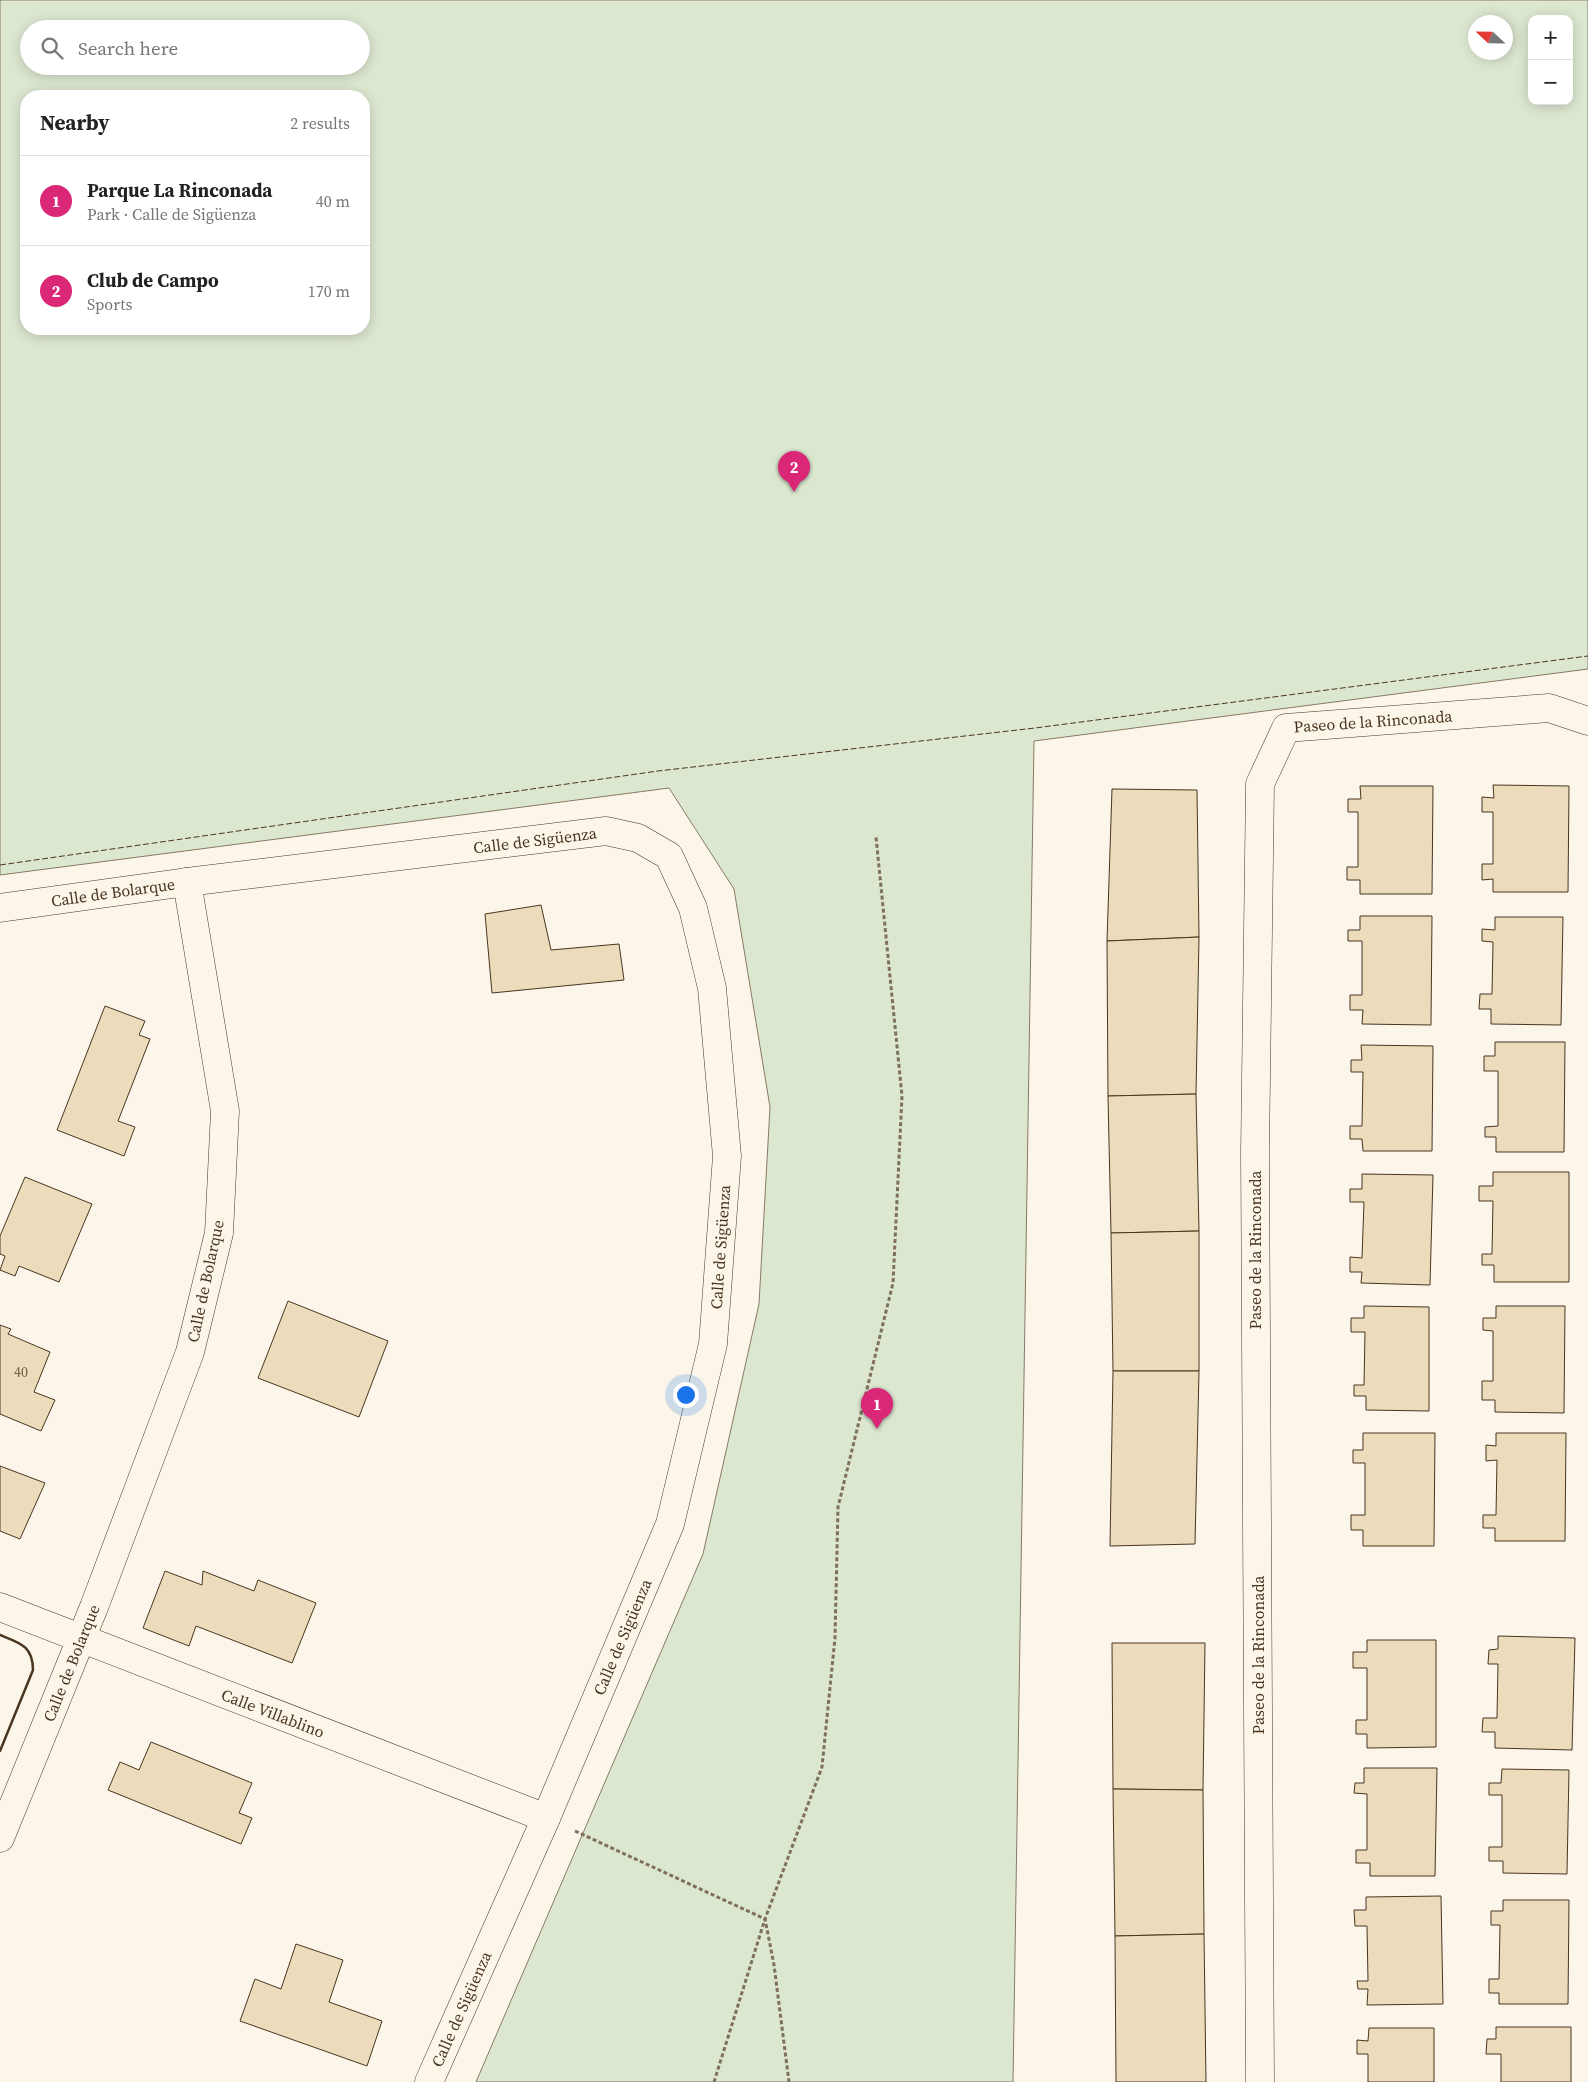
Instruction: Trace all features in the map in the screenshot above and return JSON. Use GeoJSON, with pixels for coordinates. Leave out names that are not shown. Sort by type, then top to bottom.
{"type":"FeatureCollection","features":[{"type":"Feature","properties":{"kind":"street","name":"Paseo de la Rinconada"},"geometry":{"type":"LineString","coordinates":[[1260,2082],[1254,1152],[1260,784],[1286,728],[1549,708],[1588,721]]}},
{"type":"Feature","properties":{"kind":"street","name":"Calle de Sigüenza"},"geometry":{"type":"LineString","coordinates":[[187,882],[606,831],[638,838],[669,856],[693,908],[712,988],[727,1156],[713,1344],[670,1524],[546,1818],[429,2082]]}},
{"type":"Feature","properties":{"kind":"street","name":"Calle de Bolarque"},"geometry":{"type":"LineString","coordinates":[[0,908],[187,882],[225,1111],[219,1233],[190,1352],[81,1639],[0,1838]]}},
{"type":"Feature","properties":{"kind":"street","name":"Calle Villablino"},"geometry":{"type":"LineString","coordinates":[[0,1607],[546,1818]]}},
{"type":"Feature","properties":{"kind":"path"},"geometry":{"type":"LineString","coordinates":[[714,2082],[765,1919],[822,1767],[835,1638],[838,1507],[893,1283],[902,1096],[876,837]]}},
{"type":"Feature","properties":{"kind":"path"},"geometry":{"type":"LineString","coordinates":[[546,1818],[765,1919]]}},
{"type":"Feature","properties":{"kind":"path"},"geometry":{"type":"LineString","coordinates":[[765,1919],[774,1965],[789,2082]]}},
{"type":"Feature","properties":{"kind":"green space"},"geometry":{"type":"Polygon","coordinates":[[[0,0],[1588,0],[1588,669],[1034,741],[1013,2082],[476,2082],[703,1554],[759,1304],[770,1107],[734,889],[669,788],[0,875],[0,0]]]}},
{"type":"Feature","properties":{"kind":"building"},"geometry":{"type":"Polygon","coordinates":[[[1493,785],[1569,786],[1568,892],[1493,892],[1493,879],[1482,880],[1482,864],[1493,864],[1493,812],[1482,812],[1482,797],[1494,798],[1493,785]]]}},
{"type":"Feature","properties":{"kind":"building"},"geometry":{"type":"Polygon","coordinates":[[[1360,786],[1433,786],[1432,894],[1360,894],[1360,880],[1347,880],[1347,867],[1358,867],[1358,812],[1348,812],[1348,799],[1361,799],[1360,786]]]}},
{"type":"Feature","properties":{"kind":"building"},"geometry":{"type":"Polygon","coordinates":[[[1112,789],[1197,790],[1199,937],[1107,941],[1112,789]]]}},
{"type":"Feature","properties":{"kind":"building"},"geometry":{"type":"Polygon","coordinates":[[[541,905],[551,950],[619,944],[624,980],[492,993],[485,914],[541,905]]]}},
{"type":"Feature","properties":{"kind":"building"},"geometry":{"type":"Polygon","coordinates":[[[1360,916],[1432,916],[1431,1025],[1362,1024],[1363,1010],[1350,1010],[1350,995],[1362,995],[1362,941],[1348,941],[1348,930],[1360,930],[1360,916]]]}},
{"type":"Feature","properties":{"kind":"building"},"geometry":{"type":"Polygon","coordinates":[[[1495,917],[1563,917],[1561,1025],[1491,1024],[1491,1009],[1479,1009],[1480,994],[1492,994],[1493,942],[1482,941],[1482,929],[1495,930],[1495,917]]]}},
{"type":"Feature","properties":{"kind":"building"},"geometry":{"type":"Polygon","coordinates":[[[1199,937],[1196,1094],[1108,1096],[1107,941],[1199,937]]]}},
{"type":"Feature","properties":{"kind":"building"},"geometry":{"type":"Polygon","coordinates":[[[105,1006],[145,1021],[139,1035],[150,1039],[118,1121],[135,1127],[124,1156],[57,1130],[105,1006]]]}},
{"type":"Feature","properties":{"kind":"building"},"geometry":{"type":"Polygon","coordinates":[[[1495,1042],[1565,1042],[1564,1152],[1496,1152],[1496,1137],[1485,1137],[1485,1127],[1498,1126],[1498,1071],[1484,1071],[1484,1056],[1495,1056],[1495,1042]]]}},
{"type":"Feature","properties":{"kind":"building"},"geometry":{"type":"Polygon","coordinates":[[[1361,1045],[1433,1046],[1432,1151],[1363,1151],[1362,1139],[1350,1139],[1350,1126],[1362,1126],[1363,1072],[1351,1072],[1351,1060],[1362,1060],[1361,1045]]]}},
{"type":"Feature","properties":{"kind":"building"},"geometry":{"type":"Polygon","coordinates":[[[1196,1094],[1199,1231],[1111,1233],[1108,1096],[1196,1094]]]}},
{"type":"Feature","properties":{"kind":"building"},"geometry":{"type":"Polygon","coordinates":[[[1493,1172],[1569,1172],[1569,1282],[1494,1282],[1494,1265],[1482,1265],[1482,1254],[1492,1254],[1493,1201],[1479,1201],[1479,1186],[1493,1186],[1493,1172]]]}},
{"type":"Feature","properties":{"kind":"building"},"geometry":{"type":"Polygon","coordinates":[[[1362,1174],[1433,1175],[1430,1285],[1361,1283],[1362,1272],[1350,1272],[1350,1257],[1362,1258],[1364,1202],[1350,1202],[1350,1189],[1362,1189],[1362,1174]]]}},
{"type":"Feature","properties":{"kind":"building"},"geometry":{"type":"Polygon","coordinates":[[[25,1177],[92,1204],[59,1282],[19,1266],[15,1276],[0,1270],[5,1256],[0,1254],[0,1236],[25,1177]]]}},
{"type":"Feature","properties":{"kind":"building"},"geometry":{"type":"Polygon","coordinates":[[[1199,1231],[1199,1371],[1113,1371],[1111,1233],[1199,1231]]]}},
{"type":"Feature","properties":{"kind":"building"},"geometry":{"type":"Polygon","coordinates":[[[288,1301],[388,1341],[359,1417],[258,1378],[288,1301]]]}},
{"type":"Feature","properties":{"kind":"building"},"geometry":{"type":"Polygon","coordinates":[[[1364,1306],[1429,1307],[1429,1411],[1366,1410],[1366,1396],[1354,1396],[1354,1385],[1364,1385],[1365,1332],[1351,1332],[1351,1318],[1364,1318],[1364,1306]]]}},
{"type":"Feature","properties":{"kind":"building"},"geometry":{"type":"Polygon","coordinates":[[[1496,1306],[1565,1306],[1564,1413],[1495,1412],[1495,1400],[1482,1400],[1482,1381],[1493,1381],[1493,1331],[1483,1330],[1483,1318],[1496,1318],[1496,1306]]]}},
{"type":"Feature","properties":{"kind":"building"},"geometry":{"type":"Polygon","coordinates":[[[0,1325],[11,1329],[8,1334],[50,1352],[34,1392],[55,1400],[41,1431],[0,1414],[0,1325]]]}},
{"type":"Feature","properties":{"kind":"building"},"geometry":{"type":"Polygon","coordinates":[[[1113,1371],[1199,1371],[1195,1544],[1110,1546],[1113,1371]]]}},
{"type":"Feature","properties":{"kind":"building"},"geometry":{"type":"Polygon","coordinates":[[[1363,1433],[1435,1433],[1434,1546],[1363,1546],[1363,1530],[1351,1530],[1351,1515],[1365,1515],[1365,1463],[1353,1463],[1353,1450],[1363,1450],[1363,1433]]]}},
{"type":"Feature","properties":{"kind":"building"},"geometry":{"type":"Polygon","coordinates":[[[1496,1433],[1566,1433],[1565,1541],[1495,1541],[1495,1528],[1483,1528],[1483,1515],[1496,1515],[1497,1460],[1486,1461],[1486,1445],[1496,1446],[1496,1433]]]}},
{"type":"Feature","properties":{"kind":"building"},"geometry":{"type":"Polygon","coordinates":[[[0,1466],[45,1483],[20,1539],[0,1531],[0,1466]]]}},
{"type":"Feature","properties":{"kind":"building"},"geometry":{"type":"Polygon","coordinates":[[[165,1571],[202,1585],[203,1571],[254,1591],[258,1580],[316,1603],[292,1663],[196,1626],[189,1646],[143,1628],[165,1571]]]}},
{"type":"Feature","properties":{"kind":"building"},"geometry":{"type":"Polygon","coordinates":[[[1498,1636],[1575,1638],[1572,1750],[1495,1748],[1495,1732],[1482,1732],[1483,1718],[1497,1718],[1498,1664],[1488,1664],[1489,1650],[1498,1649],[1498,1636]]]}},
{"type":"Feature","properties":{"kind":"building"},"geometry":{"type":"Polygon","coordinates":[[[1367,1640],[1436,1640],[1436,1747],[1367,1748],[1367,1734],[1356,1734],[1356,1720],[1367,1720],[1367,1668],[1353,1668],[1353,1652],[1367,1652],[1367,1640]]]}},
{"type":"Feature","properties":{"kind":"building"},"geometry":{"type":"Polygon","coordinates":[[[1112,1643],[1205,1643],[1203,1790],[1113,1789],[1112,1643]]]}},
{"type":"Feature","properties":{"kind":"building"},"geometry":{"type":"Polygon","coordinates":[[[151,1742],[252,1783],[239,1813],[252,1818],[241,1844],[108,1790],[120,1762],[139,1770],[151,1742]]]}},
{"type":"Feature","properties":{"kind":"building"},"geometry":{"type":"Polygon","coordinates":[[[1364,1768],[1437,1768],[1435,1876],[1370,1876],[1370,1863],[1356,1863],[1356,1850],[1367,1850],[1367,1794],[1354,1793],[1355,1783],[1364,1783],[1364,1768]]]}},
{"type":"Feature","properties":{"kind":"building"},"geometry":{"type":"Polygon","coordinates":[[[1502,1769],[1569,1770],[1567,1874],[1503,1873],[1503,1861],[1489,1861],[1489,1847],[1502,1847],[1502,1795],[1489,1795],[1489,1783],[1501,1783],[1502,1769]]]}},
{"type":"Feature","properties":{"kind":"building"},"geometry":{"type":"Polygon","coordinates":[[[1113,1789],[1203,1790],[1204,1934],[1115,1936],[1113,1789]]]}},
{"type":"Feature","properties":{"kind":"building"},"geometry":{"type":"Polygon","coordinates":[[[1441,1896],[1443,2004],[1367,2005],[1368,1989],[1358,1989],[1357,1981],[1368,1981],[1367,1926],[1355,1926],[1354,1910],[1366,1910],[1366,1897],[1441,1896]]]}},
{"type":"Feature","properties":{"kind":"building"},"geometry":{"type":"Polygon","coordinates":[[[1503,1900],[1569,1900],[1568,2004],[1499,2004],[1499,1993],[1489,1993],[1489,1979],[1499,1979],[1500,1925],[1491,1925],[1491,1911],[1503,1911],[1503,1900]]]}},
{"type":"Feature","properties":{"kind":"building"},"geometry":{"type":"Polygon","coordinates":[[[1204,1934],[1206,2082],[1116,2082],[1115,1936],[1204,1934]]]}},
{"type":"Feature","properties":{"kind":"building"},"geometry":{"type":"Polygon","coordinates":[[[296,1944],[343,1960],[329,2002],[382,2021],[367,2066],[240,2021],[255,1979],[281,1989],[296,1944]]]}},
{"type":"Feature","properties":{"kind":"building"},"geometry":{"type":"Polygon","coordinates":[[[1496,2027],[1571,2027],[1571,2082],[1501,2082],[1501,2054],[1486,2054],[1487,2039],[1496,2039],[1496,2027]]]}},
{"type":"Feature","properties":{"kind":"building"},"geometry":{"type":"Polygon","coordinates":[[[1369,2028],[1434,2028],[1434,2082],[1368,2082],[1368,2054],[1357,2054],[1357,2040],[1368,2041],[1369,2028]]]}},
{"type":"Feature","properties":{"kind":"fence"},"geometry":{"type":"LineString","coordinates":[[0,865],[658,771],[1035,728],[1588,656]]}},
{"type":"Feature","properties":{"kind":"wall"},"geometry":{"type":"LineString","coordinates":[[0,1635],[19,1643],[28,1650],[33,1670],[0,1751]]}},
{"type":"Feature","properties":{"kind":"place","name":"Club de Campo"},"geometry":{"type":"Point","coordinates":[794,492]}},
{"type":"Feature","properties":{"kind":"place","name":"Parque La Rinconada"},"geometry":{"type":"Point","coordinates":[877,1429]}}]}
